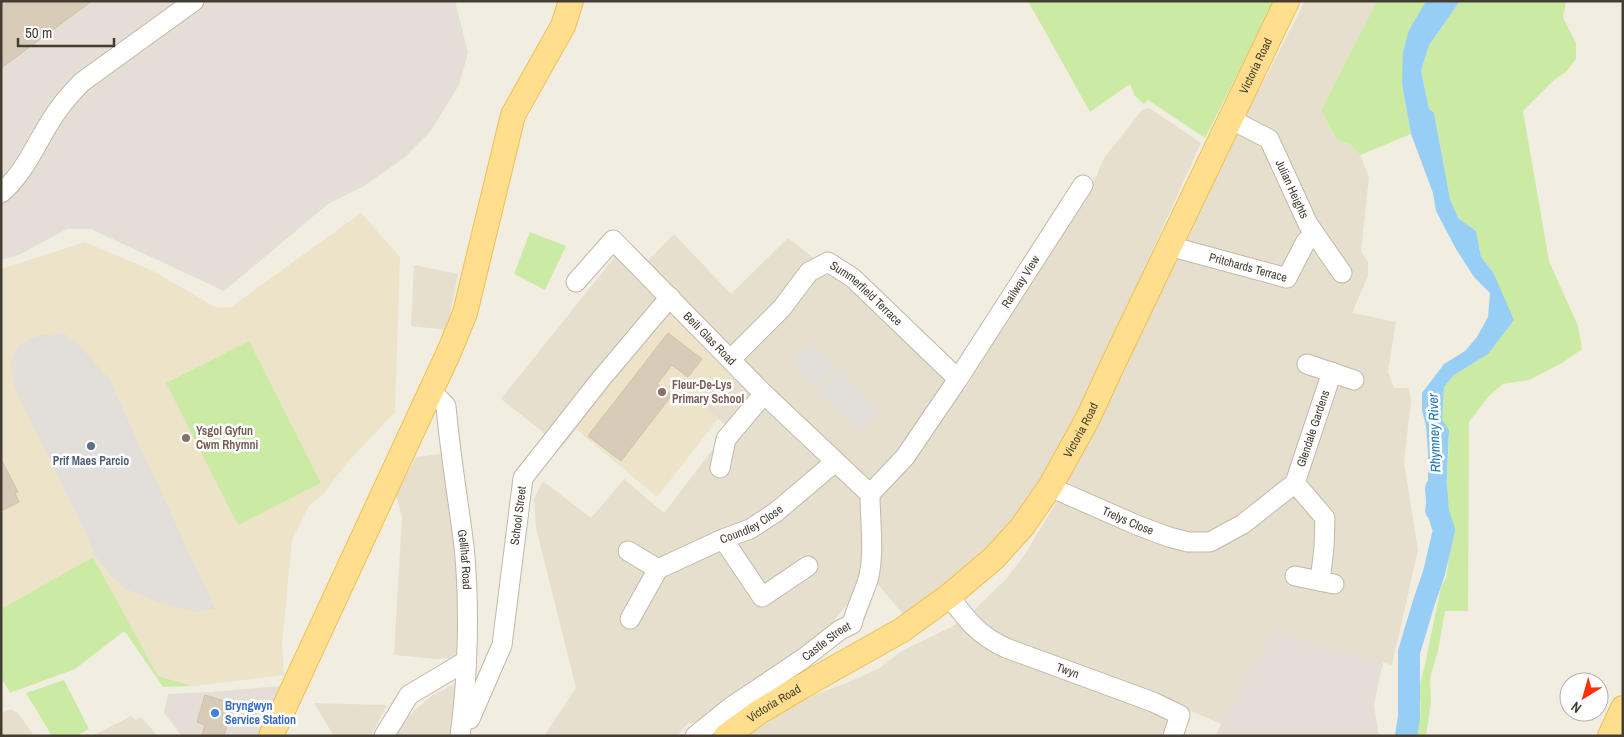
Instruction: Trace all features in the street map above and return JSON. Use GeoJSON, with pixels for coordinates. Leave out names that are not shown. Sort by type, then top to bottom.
{"type":"FeatureCollection","features":[{"type":"Feature","properties":{"kind":"main road"},"geometry":{"type":"LineString","coordinates":[[271,736],[465,313],[513,115],[563,26],[571,1]]}},
{"type":"Feature","properties":{"kind":"main road","name":"Victoria Road"},"geometry":{"type":"LineString","coordinates":[[726,736],[759,712],[902,630],[949,596],[994,558],[1022,527],[1050,487],[1088,418],[1288,1]]}},
{"type":"Feature","properties":{"kind":"main road"},"geometry":{"type":"LineString","coordinates":[[1610,736],[1623,708]]}},
{"type":"Feature","properties":{"kind":"street"},"geometry":{"type":"LineString","coordinates":[[1,193],[9,187],[25,165],[52,120],[69,96],[82,82],[194,1]]}},
{"type":"Feature","properties":{"kind":"street","name":"Julian Heights"},"geometry":{"type":"LineString","coordinates":[[1230,119],[1269,139],[1308,224],[1342,273]]}},
{"type":"Feature","properties":{"kind":"street","name":"Railway View"},"geometry":{"type":"LineString","coordinates":[[870,494],[905,457],[958,379],[1083,185]]}},
{"type":"Feature","properties":{"kind":"street","name":"Beili Glas Road"},"geometry":{"type":"LineString","coordinates":[[576,282],[613,240],[764,394],[870,494]]}},
{"type":"Feature","properties":{"kind":"street","name":"Pritchards Terrace"},"geometry":{"type":"LineString","coordinates":[[1169,246],[1287,278],[1306,241]]}},
{"type":"Feature","properties":{"kind":"street","name":"Summerfield Terrace"},"geometry":{"type":"LineString","coordinates":[[731,359],[782,308],[809,272],[828,262],[853,278],[958,379]]}},
{"type":"Feature","properties":{"kind":"street","name":"School Street"},"geometry":{"type":"LineString","coordinates":[[470,719],[502,645],[523,478],[600,380],[670,297]]}},
{"type":"Feature","properties":{"kind":"street"},"geometry":{"type":"LineString","coordinates":[[1308,364],[1354,380]]}},
{"type":"Feature","properties":{"kind":"street","name":"Glendale Gardens"},"geometry":{"type":"LineString","coordinates":[[1295,483],[1332,372]]}},
{"type":"Feature","properties":{"kind":"street","name":"Gellihaf Road"},"geometry":{"type":"LineString","coordinates":[[430,391],[446,406],[464,547],[467,599],[466,661],[460,736]]}},
{"type":"Feature","properties":{"kind":"street"},"geometry":{"type":"LineString","coordinates":[[720,468],[726,438],[764,394]]}},
{"type":"Feature","properties":{"kind":"street","name":"Coundley Close"},"geometry":{"type":"LineString","coordinates":[[658,569],[723,539],[750,529],[776,512],[834,462]]}},
{"type":"Feature","properties":{"kind":"street"},"geometry":{"type":"LineString","coordinates":[[1295,483],[1325,518],[1324,548],[1327,582],[1295,576]]}},
{"type":"Feature","properties":{"kind":"street","name":"Trelys Close"},"geometry":{"type":"LineString","coordinates":[[1050,487],[1169,537],[1188,542],[1210,542],[1226,535],[1243,524],[1295,483]]}},
{"type":"Feature","properties":{"kind":"street","name":"Castle Street"},"geometry":{"type":"LineString","coordinates":[[695,736],[731,707],[768,684],[840,630],[852,624],[856,607],[868,580],[871,554],[870,494]]}},
{"type":"Feature","properties":{"kind":"street"},"geometry":{"type":"LineString","coordinates":[[723,539],[762,597],[808,566]]}},
{"type":"Feature","properties":{"kind":"street"},"geometry":{"type":"LineString","coordinates":[[628,551],[658,569],[630,619]]}},
{"type":"Feature","properties":{"kind":"street","name":"Twyn"},"geometry":{"type":"LineString","coordinates":[[949,596],[969,622],[988,640],[1153,702],[1180,715],[1173,736]]}},
{"type":"Feature","properties":{"kind":"street"},"geometry":{"type":"LineString","coordinates":[[852,624],[864,652]]}},
{"type":"Feature","properties":{"kind":"street"},"geometry":{"type":"LineString","coordinates":[[808,683],[830,638]]}},
{"type":"Feature","properties":{"kind":"street"},"geometry":{"type":"LineString","coordinates":[[384,736],[410,695],[466,661]]}},
{"type":"Feature","properties":{"kind":"shaded area"},"geometry":{"type":"Polygon","coordinates":[[[1,1],[455,1],[468,53],[459,85],[430,132],[404,158],[364,186],[328,204],[224,291],[91,229],[67,229],[19,255],[1,260],[1,1]]]}},
{"type":"Feature","properties":{"kind":"shaded area"},"geometry":{"type":"Polygon","coordinates":[[[1305,1],[1377,1],[1321,110],[1337,140],[1350,144],[1360,155],[1369,177],[1361,251],[1368,262],[1368,276],[1352,313],[1396,322],[1388,372],[1394,388],[1409,388],[1411,401],[1404,462],[1418,550],[1392,665],[1319,646],[1273,627],[1222,724],[1177,705],[1161,736],[747,736],[804,698],[842,685],[880,668],[900,652],[953,626],[974,610],[1006,579],[1023,557],[1052,510],[1082,455],[1173,264],[1186,241],[1244,112],[1265,79],[1305,1]]]}},
{"type":"Feature","properties":{"kind":"shaded area"},"geometry":{"type":"Polygon","coordinates":[[[1149,108],[1201,143],[1112,340],[1053,461],[1027,502],[1000,537],[974,562],[905,617],[867,571],[854,595],[821,638],[697,723],[688,723],[677,736],[544,736],[576,688],[536,528],[534,499],[543,481],[591,518],[624,479],[664,513],[729,428],[705,408],[671,310],[562,447],[501,399],[617,254],[637,272],[674,234],[731,294],[788,238],[833,273],[866,294],[964,391],[1051,245],[1096,177],[1104,158],[1142,110],[1149,108]]]}},
{"type":"Feature","properties":{"kind":"shaded area","name":"Ysgol Gyfun Cwm Rhymni"},"geometry":{"type":"Polygon","coordinates":[[[361,213],[400,257],[395,412],[346,464],[324,493],[309,506],[292,540],[282,644],[284,675],[193,686],[158,676],[93,557],[1,609],[1,269],[85,242],[151,270],[217,308],[231,307],[361,213]]]}},
{"type":"Feature","properties":{"kind":"shaded area"},"geometry":{"type":"Polygon","coordinates":[[[414,265],[458,274],[447,330],[411,326],[414,265]]]}},
{"type":"Feature","properties":{"kind":"shaded area","name":"Fleur-De-Lys Primary School"},"geometry":{"type":"Polygon","coordinates":[[[671,310],[733,377],[705,408],[718,419],[657,497],[576,429],[671,310]]]}},
{"type":"Feature","properties":{"kind":"shaded area","name":"Prif Maes Parcio"},"geometry":{"type":"Polygon","coordinates":[[[62,332],[80,346],[109,379],[215,609],[195,612],[159,602],[126,589],[110,575],[95,555],[15,387],[11,366],[13,356],[19,346],[30,339],[44,334],[52,336],[62,332]]]}},
{"type":"Feature","properties":{"kind":"shaded area"},"geometry":{"type":"Polygon","coordinates":[[[812,343],[835,368],[815,388],[791,362],[812,343]]]}},
{"type":"Feature","properties":{"kind":"shaded area"},"geometry":{"type":"Polygon","coordinates":[[[840,368],[879,412],[858,433],[818,391],[840,368]]]}},
{"type":"Feature","properties":{"kind":"shaded area"},"geometry":{"type":"Polygon","coordinates":[[[441,454],[460,579],[458,641],[455,658],[435,659],[394,655],[402,517],[396,495],[416,457],[441,454]]]}},
{"type":"Feature","properties":{"kind":"shaded area"},"geometry":{"type":"Polygon","coordinates":[[[1273,627],[1319,646],[1383,662],[1374,705],[1379,736],[1215,736],[1273,627]]]}},
{"type":"Feature","properties":{"kind":"shaded area"},"geometry":{"type":"Polygon","coordinates":[[[458,682],[452,736],[394,736],[414,711],[433,695],[458,682]]]}},
{"type":"Feature","properties":{"kind":"shaded area"},"geometry":{"type":"Polygon","coordinates":[[[280,686],[257,736],[182,736],[164,713],[168,694],[280,686]]]}},
{"type":"Feature","properties":{"kind":"shaded area"},"geometry":{"type":"Polygon","coordinates":[[[314,703],[387,705],[371,736],[334,736],[314,703]]]}},
{"type":"Feature","properties":{"kind":"shaded area"},"geometry":{"type":"Polygon","coordinates":[[[10,709],[18,713],[34,736],[1,736],[1,713],[10,709]]]}},
{"type":"Feature","properties":{"kind":"shaded area"},"geometry":{"type":"Polygon","coordinates":[[[131,716],[136,720],[141,717],[158,736],[92,736],[131,716]]]}},
{"type":"Feature","properties":{"kind":"green space"},"geometry":{"type":"Polygon","coordinates":[[[1028,1],[1274,1],[1205,138],[1148,100],[1144,104],[1135,96],[1130,84],[1090,112],[1028,1]]]}},
{"type":"Feature","properties":{"kind":"green space"},"geometry":{"type":"Polygon","coordinates":[[[1377,1],[1426,1],[1409,30],[1402,84],[1411,134],[1360,155],[1350,144],[1337,140],[1321,110],[1377,1]]]}},
{"type":"Feature","properties":{"kind":"green space"},"geometry":{"type":"Polygon","coordinates":[[[1460,1],[1566,1],[1563,18],[1576,43],[1576,59],[1566,72],[1554,80],[1523,111],[1549,261],[1578,326],[1582,349],[1562,363],[1529,380],[1503,384],[1488,397],[1469,422],[1468,611],[1445,611],[1438,651],[1430,678],[1431,703],[1426,736],[1415,736],[1421,710],[1419,687],[1441,587],[1446,578],[1449,557],[1450,518],[1446,496],[1449,438],[1442,420],[1444,387],[1454,375],[1488,354],[1493,272],[1481,257],[1476,231],[1458,218],[1450,199],[1434,113],[1429,109],[1421,71],[1429,45],[1460,1]]]}},
{"type":"Feature","properties":{"kind":"green space"},"geometry":{"type":"Polygon","coordinates":[[[530,232],[566,246],[545,290],[514,274],[530,232]]]}},
{"type":"Feature","properties":{"kind":"green space"},"geometry":{"type":"Polygon","coordinates":[[[249,341],[321,483],[238,525],[166,383],[249,341]]]}},
{"type":"Feature","properties":{"kind":"green space"},"geometry":{"type":"Polygon","coordinates":[[[93,557],[158,676],[193,686],[163,687],[126,633],[123,632],[75,669],[10,693],[1,677],[1,609],[93,557]]]}},
{"type":"Feature","properties":{"kind":"green space"},"geometry":{"type":"Polygon","coordinates":[[[64,680],[89,729],[76,736],[52,736],[26,693],[64,680]]]}},
{"type":"Feature","properties":{"kind":"water"},"geometry":{"type":"Polygon","coordinates":[[[1426,1],[1460,1],[1429,45],[1421,71],[1429,109],[1434,113],[1450,199],[1458,218],[1476,231],[1481,257],[1493,272],[1514,320],[1488,354],[1454,375],[1444,387],[1442,420],[1449,430],[1446,496],[1450,518],[1427,517],[1425,511],[1428,488],[1428,452],[1426,426],[1422,410],[1422,393],[1444,364],[1465,351],[1477,337],[1488,317],[1490,293],[1474,277],[1456,249],[1436,211],[1433,193],[1411,134],[1402,84],[1403,52],[1409,30],[1426,1]]]}},
{"type":"Feature","properties":{"kind":"building"},"geometry":{"type":"Polygon","coordinates":[[[1,1],[92,1],[1,68],[1,1]]]}},
{"type":"Feature","properties":{"kind":"building"},"geometry":{"type":"Polygon","coordinates":[[[668,333],[702,359],[688,377],[672,365],[657,384],[672,395],[621,461],[588,436],[668,333]]]}},
{"type":"Feature","properties":{"kind":"building"},"geometry":{"type":"Polygon","coordinates":[[[1,459],[18,492],[15,493],[19,502],[1,511],[1,459]]]}},
{"type":"Feature","properties":{"kind":"building","name":"Bryngwyn Service Station"},"geometry":{"type":"Polygon","coordinates":[[[205,695],[234,704],[224,736],[202,736],[205,725],[197,722],[205,695]]]}},
{"type":"Feature","properties":{"kind":"waterway","name":"Rhymney River"},"geometry":{"type":"LineString","coordinates":[[1406,736],[1409,717],[1409,652],[1434,573],[1444,530],[1438,512],[1436,488]]}},
{"type":"Feature","properties":{"kind":"place","name":"Fleur-De-Lys Primary School"},"geometry":{"type":"Point","coordinates":[662,392]}},
{"type":"Feature","properties":{"kind":"place","name":"Ysgol Gyfun Cwm Rhymni"},"geometry":{"type":"Point","coordinates":[186,438]}},
{"type":"Feature","properties":{"kind":"place","name":"Prif Maes Parcio"},"geometry":{"type":"Point","coordinates":[91,446]}},
{"type":"Feature","properties":{"kind":"place","name":"Bryngwyn Service Station"},"geometry":{"type":"Point","coordinates":[215,713]}}]}
